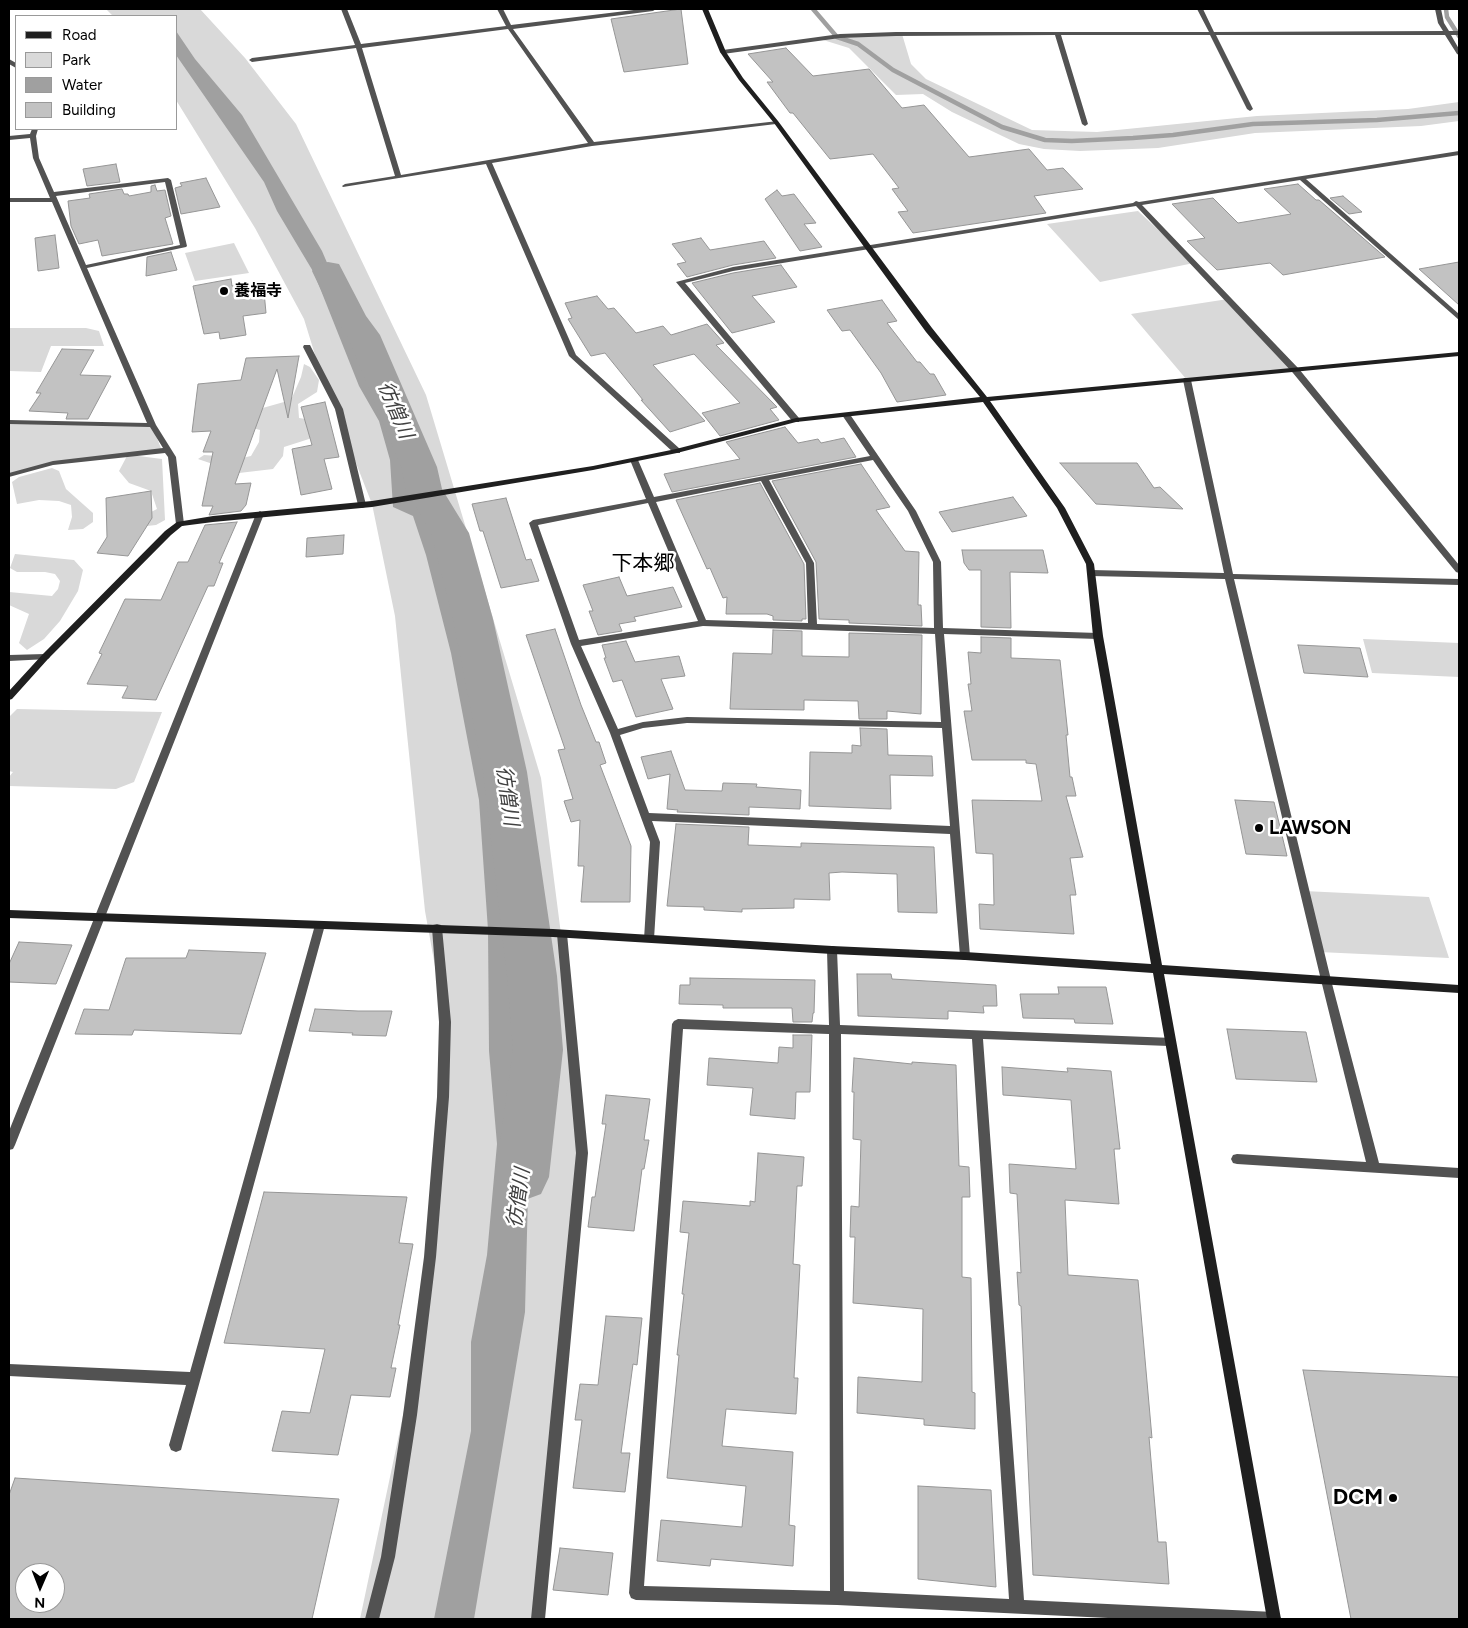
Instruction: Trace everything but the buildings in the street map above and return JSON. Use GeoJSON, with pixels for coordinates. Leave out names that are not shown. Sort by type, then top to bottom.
{"type":"FeatureCollection","features":[{"type":"Feature","properties":{"kind":"street"},"geometry":{"type":"LineString","coordinates":[[344,9],[398,176]]}},
{"type":"Feature","properties":{"kind":"street"},"geometry":{"type":"LineString","coordinates":[[500,9],[509,27],[592,144]]}},
{"type":"Feature","properties":{"kind":"street"},"geometry":{"type":"LineString","coordinates":[[252,60],[653,9]]}},
{"type":"Feature","properties":{"kind":"street"},"geometry":{"type":"LineString","coordinates":[[705,9],[723,52],[741,79],[776,122],[929,330],[985,399],[1061,508],[1090,564],[1098,636],[1274,1619],[837,1598],[636,1593],[678,1024],[1170,1040]]}},
{"type":"Feature","properties":{"kind":"street"},"geometry":{"type":"LineString","coordinates":[[1200,9],[1250,110]]}},
{"type":"Feature","properties":{"kind":"street"},"geometry":{"type":"LineString","coordinates":[[1438,9],[1441,23],[1459,53]]}},
{"type":"Feature","properties":{"kind":"street"},"geometry":{"type":"LineString","coordinates":[[1057,33],[1085,124]]}},
{"type":"Feature","properties":{"kind":"street"},"geometry":{"type":"LineString","coordinates":[[723,52],[840,36],[896,34],[1459,33]]}},
{"type":"Feature","properties":{"kind":"street"},"geometry":{"type":"LineString","coordinates":[[345,186],[592,144],[776,122]]}},
{"type":"Feature","properties":{"kind":"street"},"geometry":{"type":"LineString","coordinates":[[9,138],[34,132],[36,158],[152,425],[172,457],[180,524]]}},
{"type":"Feature","properties":{"kind":"street"},"geometry":{"type":"LineString","coordinates":[[796,420],[680,282],[733,269],[1136,203],[1459,153]]}},
{"type":"Feature","properties":{"kind":"street"},"geometry":{"type":"LineString","coordinates":[[488,162],[573,356],[677,451]]}},
{"type":"Feature","properties":{"kind":"street"},"geometry":{"type":"LineString","coordinates":[[1301,178],[1459,318]]}},
{"type":"Feature","properties":{"kind":"street"},"geometry":{"type":"LineString","coordinates":[[9,208],[12,200],[54,197],[168,180],[184,246],[84,267]]}},
{"type":"Feature","properties":{"kind":"street"},"geometry":{"type":"LineString","coordinates":[[1136,203],[1296,370],[1459,570]]}},
{"type":"Feature","properties":{"kind":"street"},"geometry":{"type":"LineString","coordinates":[[307,347],[339,409],[362,505]]}},
{"type":"Feature","properties":{"kind":"street"},"geometry":{"type":"LineString","coordinates":[[9,698],[45,657],[168,533],[180,524],[260,514],[372,504],[634,460],[677,451],[796,420],[985,399],[1459,354]]}},
{"type":"Feature","properties":{"kind":"street"},"geometry":{"type":"LineString","coordinates":[[1187,380],[1229,577],[1326,980],[1374,1168]]}},
{"type":"Feature","properties":{"kind":"street"},"geometry":{"type":"LineString","coordinates":[[846,415],[912,511],[937,562],[939,631],[965,956]]}},
{"type":"Feature","properties":{"kind":"street"},"geometry":{"type":"LineString","coordinates":[[9,422],[152,425]]}},
{"type":"Feature","properties":{"kind":"street"},"geometry":{"type":"LineString","coordinates":[[9,475],[53,463],[168,450]]}},
{"type":"Feature","properties":{"kind":"street"},"geometry":{"type":"LineString","coordinates":[[649,939],[655,842],[615,733],[576,644],[533,523],[875,457]]}},
{"type":"Feature","properties":{"kind":"street"},"geometry":{"type":"LineString","coordinates":[[634,460],[653,500],[703,622]]}},
{"type":"Feature","properties":{"kind":"street"},"geometry":{"type":"LineString","coordinates":[[764,479],[810,563],[812,626]]}},
{"type":"Feature","properties":{"kind":"street"},"geometry":{"type":"LineString","coordinates":[[9,1145],[260,514]]}},
{"type":"Feature","properties":{"kind":"street"},"geometry":{"type":"LineString","coordinates":[[1091,574],[1459,582]]}},
{"type":"Feature","properties":{"kind":"street"},"geometry":{"type":"LineString","coordinates":[[576,644],[703,622],[1098,636]]}},
{"type":"Feature","properties":{"kind":"street"},"geometry":{"type":"LineString","coordinates":[[9,658],[45,657]]}},
{"type":"Feature","properties":{"kind":"street"},"geometry":{"type":"LineString","coordinates":[[615,733],[643,725],[687,720],[947,725]]}},
{"type":"Feature","properties":{"kind":"street"},"geometry":{"type":"LineString","coordinates":[[647,817],[955,830]]}},
{"type":"Feature","properties":{"kind":"street"},"geometry":{"type":"LineString","coordinates":[[9,914],[557,933],[965,956],[1459,989]]}},
{"type":"Feature","properties":{"kind":"street"},"geometry":{"type":"LineString","coordinates":[[176,1445],[320,925]]}},
{"type":"Feature","properties":{"kind":"street"},"geometry":{"type":"LineString","coordinates":[[372,1619],[388,1557],[410,1415],[430,1258],[443,1097],[445,1022],[440,928]]}},
{"type":"Feature","properties":{"kind":"street"},"geometry":{"type":"LineString","coordinates":[[538,1619],[582,1153],[557,933]]}},
{"type":"Feature","properties":{"kind":"street"},"geometry":{"type":"LineString","coordinates":[[832,950],[835,1029],[837,1598]]}},
{"type":"Feature","properties":{"kind":"street"},"geometry":{"type":"LineString","coordinates":[[977,1034],[1017,1606]]}},
{"type":"Feature","properties":{"kind":"street"},"geometry":{"type":"LineString","coordinates":[[1237,1158],[1459,1173]]}},
{"type":"Feature","properties":{"kind":"street"},"geometry":{"type":"LineString","coordinates":[[9,1370],[194,1379]]}},
{"type":"Feature","properties":{"kind":"green space"},"geometry":{"type":"Polygon","coordinates":[[[106,9],[200,9],[245,58],[296,124],[426,395],[541,778],[562,942],[582,1153],[542,1581],[536,1619],[360,1619],[420,1335],[445,1022],[425,911],[395,616],[372,504],[320,371],[304,319],[255,228],[178,103],[178,15],[112,15],[106,9]]]}},
{"type":"Feature","properties":{"kind":"green space"},"geometry":{"type":"Polygon","coordinates":[[[902,34],[911,64],[926,79],[1032,130],[1097,132],[1257,116],[1408,109],[1459,102],[1459,121],[1421,126],[1255,133],[1158,148],[1080,151],[1044,149],[1019,144],[952,112],[923,94],[896,95],[849,48],[820,39],[902,34]]]}},
{"type":"Feature","properties":{"kind":"green space"},"geometry":{"type":"Polygon","coordinates":[[[1138,211],[1194,263],[1100,282],[1047,224],[1138,211]]]}},
{"type":"Feature","properties":{"kind":"green space"},"geometry":{"type":"Polygon","coordinates":[[[234,243],[249,273],[195,281],[185,253],[234,243]]]}},
{"type":"Feature","properties":{"kind":"green space"},"geometry":{"type":"Polygon","coordinates":[[[1228,299],[1296,371],[1187,380],[1131,314],[1228,299]]]}},
{"type":"Feature","properties":{"kind":"green space"},"geometry":{"type":"Polygon","coordinates":[[[9,328],[86,328],[99,331],[104,346],[51,346],[41,372],[9,371],[9,328]]]}},
{"type":"Feature","properties":{"kind":"green space"},"geometry":{"type":"Polygon","coordinates":[[[304,364],[310,367],[319,380],[317,392],[298,404],[299,418],[313,420],[317,433],[309,439],[284,447],[283,456],[273,469],[239,473],[198,459],[204,455],[242,458],[251,456],[259,442],[260,430],[245,426],[252,411],[291,400],[301,377],[304,364]]]}},
{"type":"Feature","properties":{"kind":"green space"},"geometry":{"type":"Polygon","coordinates":[[[9,422],[152,425],[162,451],[131,455],[162,459],[165,520],[156,525],[147,526],[143,516],[157,509],[151,491],[129,483],[119,471],[127,456],[48,465],[9,475],[9,422]]]}},
{"type":"Feature","properties":{"kind":"green space"},"geometry":{"type":"Polygon","coordinates":[[[52,468],[59,471],[66,489],[93,513],[93,522],[83,529],[68,530],[72,517],[71,505],[59,501],[39,500],[17,504],[12,482],[19,477],[52,468]]]}},
{"type":"Feature","properties":{"kind":"green space"},"geometry":{"type":"Polygon","coordinates":[[[15,554],[74,560],[83,570],[78,591],[60,621],[44,639],[27,650],[19,643],[29,614],[9,605],[9,592],[52,596],[58,589],[60,581],[55,574],[17,572],[10,568],[15,554]]]}},
{"type":"Feature","properties":{"kind":"green space"},"geometry":{"type":"Polygon","coordinates":[[[1363,639],[1459,643],[1459,677],[1372,673],[1363,639]]]}},
{"type":"Feature","properties":{"kind":"green space"},"geometry":{"type":"Polygon","coordinates":[[[17,709],[162,712],[134,782],[116,789],[9,786],[9,777],[13,772],[9,771],[9,717],[17,709]]]}},
{"type":"Feature","properties":{"kind":"green space"},"geometry":{"type":"Polygon","coordinates":[[[1304,891],[1429,897],[1449,958],[1319,952],[1304,891]]]}},
{"type":"Feature","properties":{"kind":"water"},"geometry":{"type":"Polygon","coordinates":[[[178,34],[195,59],[242,115],[322,251],[346,307],[366,342],[407,439],[426,495],[445,526],[476,635],[490,701],[511,820],[530,964],[530,1115],[525,1312],[474,1619],[434,1619],[471,1431],[471,1342],[487,1255],[497,1144],[489,1051],[488,930],[479,800],[451,653],[426,555],[413,516],[393,507],[390,460],[379,421],[359,386],[314,273],[277,211],[264,182],[178,58],[178,34]]]}},
{"type":"Feature","properties":{"kind":"waterway"},"geometry":{"type":"LineString","coordinates":[[813,9],[837,37],[858,44],[893,70],[1002,127],[1045,140],[1072,141],[1133,138],[1173,135],[1253,124],[1377,120],[1459,113]]}},
{"type":"Feature","properties":{"kind":"waterway"},"geometry":{"type":"LineString","coordinates":[[1446,9],[1447,17],[1459,36]]}},
{"type":"Feature","properties":{"kind":"waterway","name":"彷僧川"},"geometry":{"type":"LineString","coordinates":[[328,271],[350,317],[363,335],[419,467],[424,489],[450,533],[473,619],[505,772],[532,976],[538,1050],[522,1177]]}},
{"type":"Feature","properties":{"kind":"place","name":"養福寺"},"geometry":{"type":"Point","coordinates":[224,291]}},
{"type":"Feature","properties":{"kind":"place","name":"LAWSON"},"geometry":{"type":"Point","coordinates":[1259,828]}},
{"type":"Feature","properties":{"kind":"place","name":"DCM"},"geometry":{"type":"Point","coordinates":[1393,1498]}},
{"type":"Feature","properties":{"kind":"district","name":"下本郷"},"geometry":{"type":"Point","coordinates":[643,564]}}]}
